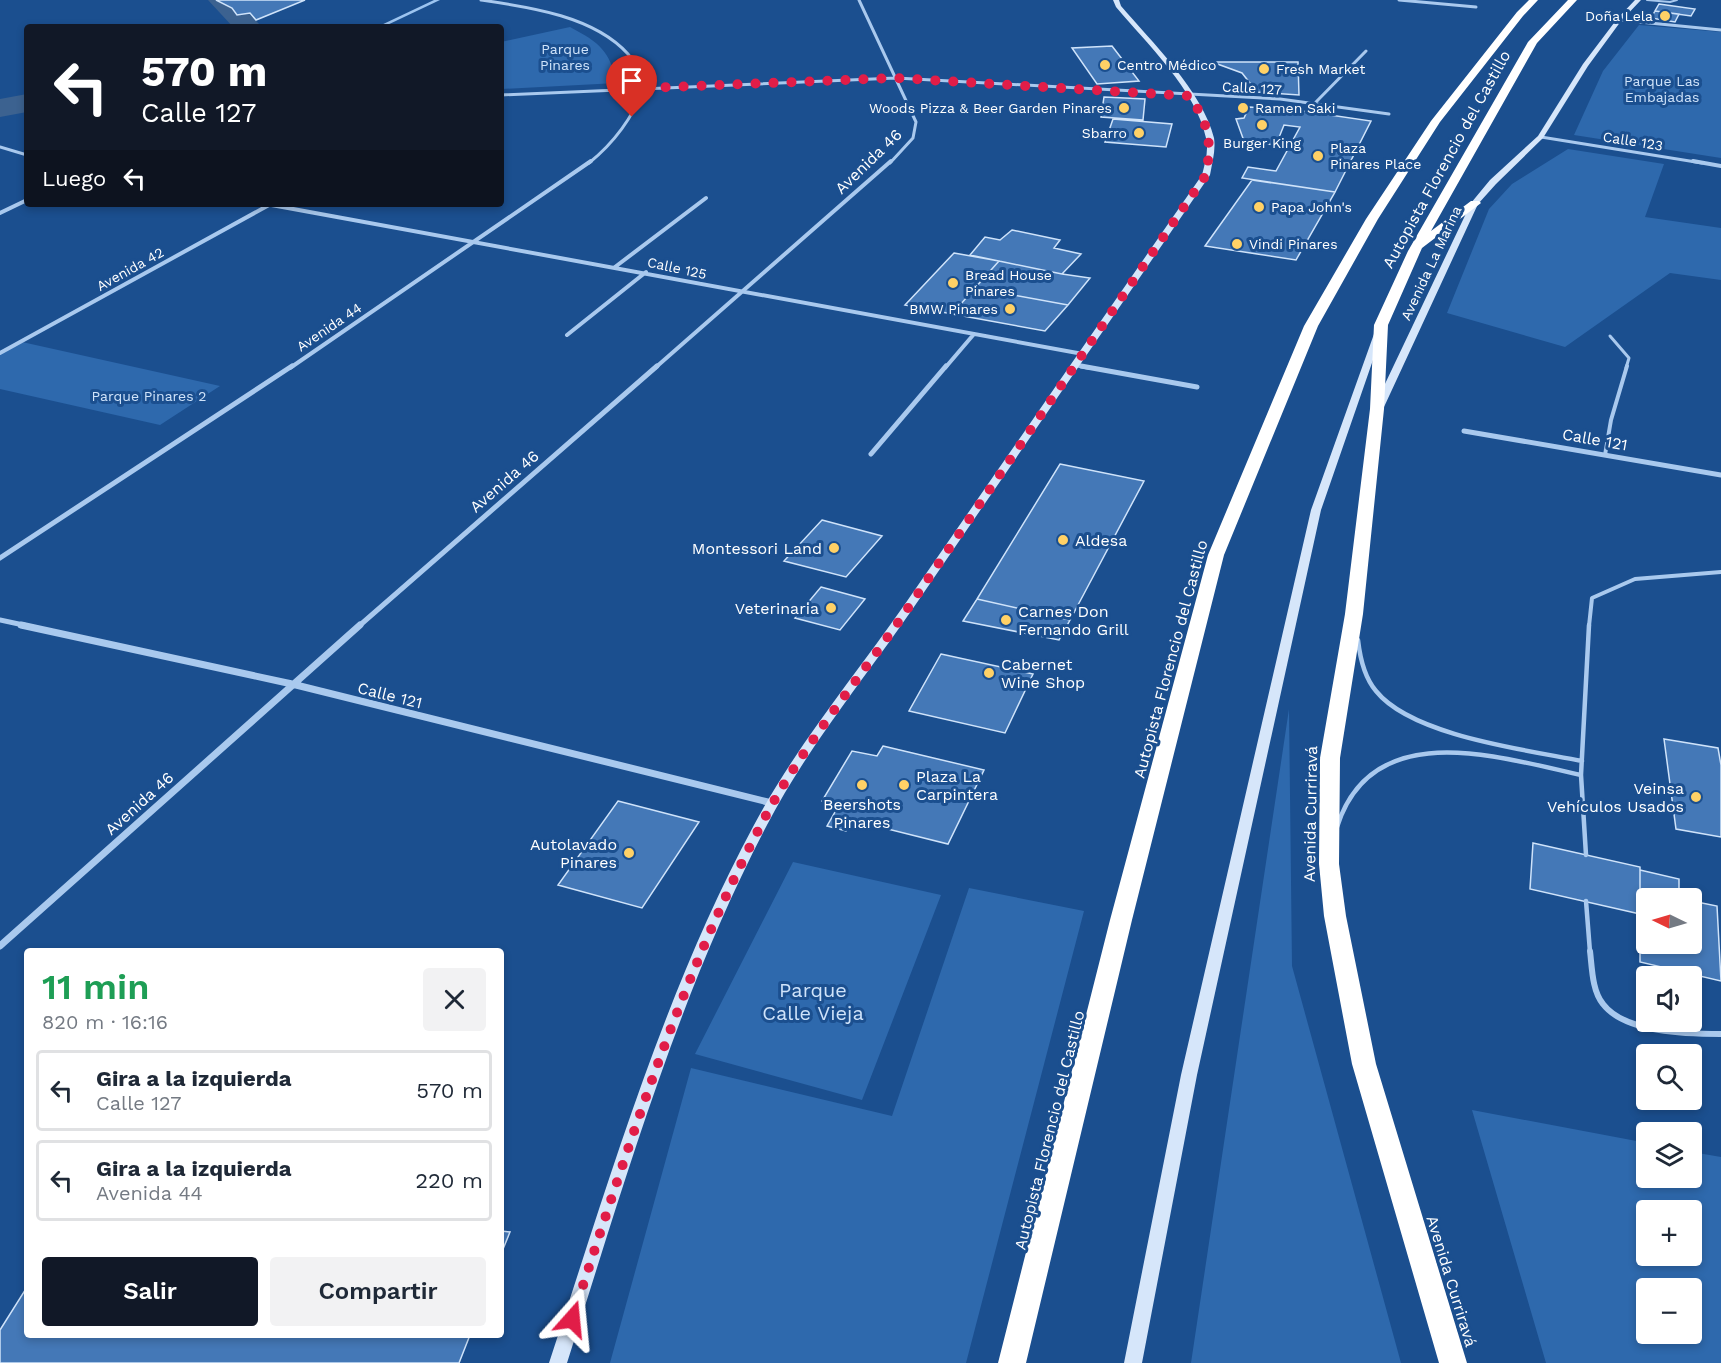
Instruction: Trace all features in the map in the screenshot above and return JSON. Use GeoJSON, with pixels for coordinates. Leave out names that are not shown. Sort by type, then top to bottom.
{"type":"FeatureCollection","features":[{"type":"Feature","properties":{"kind":"highway","name":"Autopista Florencio del Castillo"},"geometry":{"type":"LineString","coordinates":[[1012,1363],[1121,920],[1216,555],[1311,326],[1372,219],[1436,121],[1521,7],[1534,0]]}},
{"type":"Feature","properties":{"kind":"highway","name":"Autopista Florencio del Castillo"},"geometry":{"type":"LineString","coordinates":[[1382,325],[1414,251],[1533,42],[1573,0]]}},
{"type":"Feature","properties":{"kind":"highway"},"geometry":{"type":"LineString","coordinates":[[1414,251],[1475,203]]}},
{"type":"Feature","properties":{"kind":"highway","name":"Avenida Curriravá"},"geometry":{"type":"LineString","coordinates":[[1382,325],[1377,409],[1354,614],[1330,758],[1329,864],[1335,916],[1364,1064],[1453,1363]]}},
{"type":"Feature","properties":{"kind":"main road"},"geometry":{"type":"LineString","coordinates":[[558,1363],[668,1034],[719,907],[772,803],[1206,175],[1210,140],[1201,113],[1116,0]]}},
{"type":"Feature","properties":{"kind":"main road","name":"Avenida La Marina"},"geometry":{"type":"LineString","coordinates":[[1377,409],[1475,203],[1493,182],[1541,137],[1585,65],[1619,20],[1638,0]]}},
{"type":"Feature","properties":{"kind":"main road","name":"Autopista Florencio del Castillo"},"geometry":{"type":"LineString","coordinates":[[1133,1363],[1189,1075],[1316,510],[1382,325]]}},
{"type":"Feature","properties":{"kind":"street"},"geometry":{"type":"LineString","coordinates":[[481,0],[551,14],[609,37],[630,55],[644,88]]}},
{"type":"Feature","properties":{"kind":"street","name":"Avenida 46"},"geometry":{"type":"LineString","coordinates":[[0,946],[292,684],[889,164],[913,138],[916,122],[859,0]]}},
{"type":"Feature","properties":{"kind":"street"},"geometry":{"type":"LineString","coordinates":[[1399,0],[1476,7]]}},
{"type":"Feature","properties":{"kind":"street"},"geometry":{"type":"LineString","coordinates":[[1619,20],[1721,30]]}},
{"type":"Feature","properties":{"kind":"street"},"geometry":{"type":"LineString","coordinates":[[1314,103],[1366,51]]}},
{"type":"Feature","properties":{"kind":"street","name":"Calle 127"},"geometry":{"type":"LineString","coordinates":[[504,95],[896,78],[1314,103],[1389,114]]}},
{"type":"Feature","properties":{"kind":"street","name":"Avenida 44"},"geometry":{"type":"LineString","coordinates":[[0,558],[227,411],[602,155],[626,128],[638,106],[644,88]]}},
{"type":"Feature","properties":{"kind":"street","name":"Calle 123"},"geometry":{"type":"LineString","coordinates":[[1541,137],[1721,166]]}},
{"type":"Feature","properties":{"kind":"street"},"geometry":{"type":"LineString","coordinates":[[0,147],[24,154]]}},
{"type":"Feature","properties":{"kind":"street"},"geometry":{"type":"LineString","coordinates":[[615,267],[706,198]]}},
{"type":"Feature","properties":{"kind":"street"},"geometry":{"type":"LineString","coordinates":[[0,213],[24,201]]}},
{"type":"Feature","properties":{"kind":"street","name":"Avenida 42"},"geometry":{"type":"LineString","coordinates":[[0,353],[263,207]]}},
{"type":"Feature","properties":{"kind":"street","name":"Calle 125"},"geometry":{"type":"LineString","coordinates":[[283,207],[474,244],[615,267],[1083,354]]}},
{"type":"Feature","properties":{"kind":"street"},"geometry":{"type":"LineString","coordinates":[[567,335],[646,273]]}},
{"type":"Feature","properties":{"kind":"street"},"geometry":{"type":"LineString","coordinates":[[871,454],[974,334]]}},
{"type":"Feature","properties":{"kind":"street"},"geometry":{"type":"LineString","coordinates":[[1075,365],[1197,387]]}},
{"type":"Feature","properties":{"kind":"street","name":"Calle 121"},"geometry":{"type":"LineString","coordinates":[[1464,431],[1721,475]]}},
{"type":"Feature","properties":{"kind":"street","name":"Calle 121"},"geometry":{"type":"LineString","coordinates":[[0,620],[292,684],[772,803]]}},
{"type":"Feature","properties":{"kind":"lane"},"geometry":{"type":"LineString","coordinates":[[1647,0],[1670,2],[1677,0]]}},
{"type":"Feature","properties":{"kind":"lane"},"geometry":{"type":"LineString","coordinates":[[1605,455],[1611,420],[1629,358],[1610,336]]}},
{"type":"Feature","properties":{"kind":"lane"},"geometry":{"type":"LineString","coordinates":[[1586,855],[1581,775],[1586,661],[1592,598],[1635,579],[1721,572]]}},
{"type":"Feature","properties":{"kind":"lane"},"geometry":{"type":"LineString","coordinates":[[1354,614],[1365,676],[1382,699],[1408,716],[1471,738],[1582,761]]}},
{"type":"Feature","properties":{"kind":"lane"},"geometry":{"type":"LineString","coordinates":[[1329,864],[1334,837],[1347,799],[1372,771],[1397,759],[1422,753],[1470,752],[1581,775]]}},
{"type":"Feature","properties":{"kind":"lane"},"geometry":{"type":"LineString","coordinates":[[1586,901],[1595,987],[1602,1005],[1633,1024],[1689,1034],[1721,1034]]}},
{"type":"Feature","properties":{"kind":"green space","name":"Parque Las Embajadas"},"geometry":{"type":"Polygon","coordinates":[[[1639,25],[1721,32],[1721,158],[1574,135],[1603,71],[1639,25]]]}},
{"type":"Feature","properties":{"kind":"green space","name":"Parque Pinares"},"geometry":{"type":"Polygon","coordinates":[[[570,27],[602,49],[607,55],[617,83],[504,89],[504,41],[570,27]]]}},
{"type":"Feature","properties":{"kind":"green space"},"geometry":{"type":"Polygon","coordinates":[[[1568,149],[1664,164],[1645,217],[1721,228],[1721,280],[1670,273],[1565,347],[1447,313],[1489,209],[1512,184],[1568,149]]]}},
{"type":"Feature","properties":{"kind":"green space","name":"Parque Pinares 2"},"geometry":{"type":"Polygon","coordinates":[[[22,342],[220,386],[160,425],[0,389],[0,354],[22,342]]]}},
{"type":"Feature","properties":{"kind":"green space"},"geometry":{"type":"Polygon","coordinates":[[[1289,709],[1292,966],[1401,1363],[1191,1363],[1289,709]]]}},
{"type":"Feature","properties":{"kind":"green space","name":"Parque Calle Vieja"},"geometry":{"type":"Polygon","coordinates":[[[793,862],[941,895],[862,1100],[695,1054],[793,862]]]}},
{"type":"Feature","properties":{"kind":"green space"},"geometry":{"type":"Polygon","coordinates":[[[969,888],[1084,911],[966,1363],[610,1363],[691,1068],[892,1116],[969,888]]]}},
{"type":"Feature","properties":{"kind":"green space"},"geometry":{"type":"Polygon","coordinates":[[[1472,1110],[1636,1141],[1636,1188],[1702,1188],[1702,1154],[1721,1157],[1721,1363],[1546,1363],[1472,1110]]]}},
{"type":"Feature","properties":{"kind":"building"},"geometry":{"type":"Polygon","coordinates":[[[216,0],[305,0],[256,20],[250,13],[237,15],[232,8],[216,0]]]}},
{"type":"Feature","properties":{"kind":"building"},"geometry":{"type":"Polygon","coordinates":[[[1659,4],[1695,9],[1691,16],[1655,11],[1659,4]]]}},
{"type":"Feature","properties":{"kind":"building","name":"Doña Lela"},"geometry":{"type":"Polygon","coordinates":[[[1655,11],[1679,14],[1675,22],[1651,18],[1655,11]]]}},
{"type":"Feature","properties":{"kind":"building","name":"Centro Médico"},"geometry":{"type":"Polygon","coordinates":[[[1112,46],[1139,81],[1097,84],[1072,48],[1112,46]]]}},
{"type":"Feature","properties":{"kind":"building"},"geometry":{"type":"Polygon","coordinates":[[[1212,62],[1298,62],[1299,95],[1257,92],[1242,73],[1212,62]]]}},
{"type":"Feature","properties":{"kind":"building","name":"Woods Pizza & Beer Garden Pinares"},"geometry":{"type":"Polygon","coordinates":[[[1104,97],[1145,99],[1143,120],[1101,117],[1104,97]]]}},
{"type":"Feature","properties":{"kind":"building","name":"Plaza Pinares Place"},"geometry":{"type":"Polygon","coordinates":[[[1249,107],[1296,110],[1371,121],[1335,192],[1242,178],[1248,167],[1276,171],[1300,127],[1284,125],[1276,145],[1244,141],[1236,119],[1244,118],[1249,107]]]}},
{"type":"Feature","properties":{"kind":"building","name":"Sbarro"},"geometry":{"type":"Polygon","coordinates":[[[1113,119],[1172,124],[1166,147],[1105,142],[1113,119]]]}},
{"type":"Feature","properties":{"kind":"building"},"geometry":{"type":"Polygon","coordinates":[[[1252,180],[1335,192],[1296,260],[1205,246],[1252,180]]]}},
{"type":"Feature","properties":{"kind":"building"},"geometry":{"type":"Polygon","coordinates":[[[1012,230],[1060,240],[1054,248],[1081,254],[1062,274],[970,255],[985,237],[1000,240],[1012,230]]]}},
{"type":"Feature","properties":{"kind":"building","name":"Bread House Pinares"},"geometry":{"type":"Polygon","coordinates":[[[954,253],[999,261],[952,314],[905,305],[954,253]]]}},
{"type":"Feature","properties":{"kind":"building"},"geometry":{"type":"Polygon","coordinates":[[[999,261],[1090,278],[1068,305],[975,288],[999,261]]]}},
{"type":"Feature","properties":{"kind":"building","name":"BMW Pinares"},"geometry":{"type":"Polygon","coordinates":[[[975,288],[1068,305],[1045,331],[952,314],[975,288]]]}},
{"type":"Feature","properties":{"kind":"building","name":"Aldesa"},"geometry":{"type":"Polygon","coordinates":[[[1060,464],[1144,481],[1070,620],[977,599],[1060,464]]]}},
{"type":"Feature","properties":{"kind":"building","name":"Montessori Land"},"geometry":{"type":"Polygon","coordinates":[[[822,520],[882,536],[846,577],[784,561],[822,520]]]}},
{"type":"Feature","properties":{"kind":"building","name":"Veterinaria"},"geometry":{"type":"Polygon","coordinates":[[[821,587],[865,599],[840,630],[795,618],[821,587]]]}},
{"type":"Feature","properties":{"kind":"building"},"geometry":{"type":"Polygon","coordinates":[[[977,599],[1070,620],[1059,640],[963,621],[977,599]]]}},
{"type":"Feature","properties":{"kind":"building","name":"Plaza La Carpintera"},"geometry":{"type":"Polygon","coordinates":[[[941,654],[1033,674],[1005,733],[909,711],[941,654]]]}},
{"type":"Feature","properties":{"kind":"building","name":"Veinsa Vehículos Usados"},"geometry":{"type":"Polygon","coordinates":[[[1664,739],[1718,748],[1721,765],[1721,837],[1676,829],[1664,739]]]}},
{"type":"Feature","properties":{"kind":"building","name":"Plaza La Carpintera"},"geometry":{"type":"Polygon","coordinates":[[[883,746],[984,770],[948,844],[852,820],[846,831],[827,826],[839,805],[822,801],[852,751],[877,756],[883,746]]]}},
{"type":"Feature","properties":{"kind":"building","name":"Autolavado Pinares"},"geometry":{"type":"Polygon","coordinates":[[[618,801],[699,822],[642,908],[558,885],[618,801]]]}},
{"type":"Feature","properties":{"kind":"building"},"geometry":{"type":"Polygon","coordinates":[[[1533,843],[1640,867],[1640,888],[1636,888],[1636,913],[1530,889],[1533,843]]]}},
{"type":"Feature","properties":{"kind":"building"},"geometry":{"type":"Polygon","coordinates":[[[1640,870],[1679,879],[1679,888],[1640,888],[1640,870]]]}},
{"type":"Feature","properties":{"kind":"building"},"geometry":{"type":"Polygon","coordinates":[[[1702,903],[1717,906],[1721,981],[1702,977],[1702,966],[1657,966],[1640,962],[1640,954],[1702,954],[1702,903]]]}},
{"type":"Feature","properties":{"kind":"building"},"geometry":{"type":"Polygon","coordinates":[[[504,1231],[510,1232],[504,1247],[504,1231]]]}},
{"type":"Feature","properties":{"kind":"building"},"geometry":{"type":"Polygon","coordinates":[[[24,1292],[24,1338],[469,1338],[459,1363],[0,1363],[0,1330],[24,1292]]]}},
{"type":"Feature","properties":{"kind":"waterway"},"geometry":{"type":"LineString","coordinates":[[221,0],[245,24]]}},
{"type":"Feature","properties":{"kind":"waterway"},"geometry":{"type":"LineString","coordinates":[[386,24],[438,0]]}},
{"type":"Feature","properties":{"kind":"waterway"},"geometry":{"type":"LineString","coordinates":[[0,108],[24,104]]}},
{"type":"Feature","properties":{"kind":"place","name":"Doña Lela"},"geometry":{"type":"Point","coordinates":[1665,16]}},
{"type":"Feature","properties":{"kind":"place","name":"Centro Médico"},"geometry":{"type":"Point","coordinates":[1105,65]}},
{"type":"Feature","properties":{"kind":"place","name":"Fresh Market"},"geometry":{"type":"Point","coordinates":[1264,69]}},
{"type":"Feature","properties":{"kind":"place","name":"Woods Pizza & Beer Garden Pinares"},"geometry":{"type":"Point","coordinates":[1124,108]}},
{"type":"Feature","properties":{"kind":"place","name":"Ramen Saki"},"geometry":{"type":"Point","coordinates":[1243,108]}},
{"type":"Feature","properties":{"kind":"place","name":"Burger King"},"geometry":{"type":"Point","coordinates":[1262,125]}},
{"type":"Feature","properties":{"kind":"place","name":"Sbarro"},"geometry":{"type":"Point","coordinates":[1139,133]}},
{"type":"Feature","properties":{"kind":"place","name":"Plaza Pinares Place"},"geometry":{"type":"Point","coordinates":[1318,156]}},
{"type":"Feature","properties":{"kind":"place","name":"Papa John's"},"geometry":{"type":"Point","coordinates":[1259,207]}},
{"type":"Feature","properties":{"kind":"place","name":"Vindi Pinares"},"geometry":{"type":"Point","coordinates":[1237,244]}},
{"type":"Feature","properties":{"kind":"place","name":"Bread House Pinares"},"geometry":{"type":"Point","coordinates":[953,283]}},
{"type":"Feature","properties":{"kind":"place","name":"BMW Pinares"},"geometry":{"type":"Point","coordinates":[1010,309]}},
{"type":"Feature","properties":{"kind":"place","name":"Aldesa"},"geometry":{"type":"Point","coordinates":[1063,540]}},
{"type":"Feature","properties":{"kind":"place","name":"Montessori Land"},"geometry":{"type":"Point","coordinates":[834,548]}},
{"type":"Feature","properties":{"kind":"place","name":"Veterinaria"},"geometry":{"type":"Point","coordinates":[831,608]}},
{"type":"Feature","properties":{"kind":"place","name":"Carnes Don Fernando Grill"},"geometry":{"type":"Point","coordinates":[1006,620]}},
{"type":"Feature","properties":{"kind":"place","name":"Cabernet Wine Shop"},"geometry":{"type":"Point","coordinates":[989,673]}},
{"type":"Feature","properties":{"kind":"place","name":"Beershots Pinares"},"geometry":{"type":"Point","coordinates":[862,785]}},
{"type":"Feature","properties":{"kind":"place","name":"Plaza La Carpintera"},"geometry":{"type":"Point","coordinates":[904,785]}},
{"type":"Feature","properties":{"kind":"place","name":"Veinsa Vehículos Usados"},"geometry":{"type":"Point","coordinates":[1696,797]}},
{"type":"Feature","properties":{"kind":"place","name":"Autolavado Pinares"},"geometry":{"type":"Point","coordinates":[629,853]}},
{"type":"Feature","properties":{"kind":"route"},"geometry":{"type":"LineString","coordinates":[[572,1319],[668,1034],[719,907],[772,803],[1206,175],[1210,140],[1201,113],[1190,96],[896,78],[644,88],[632,117]]}}]}
